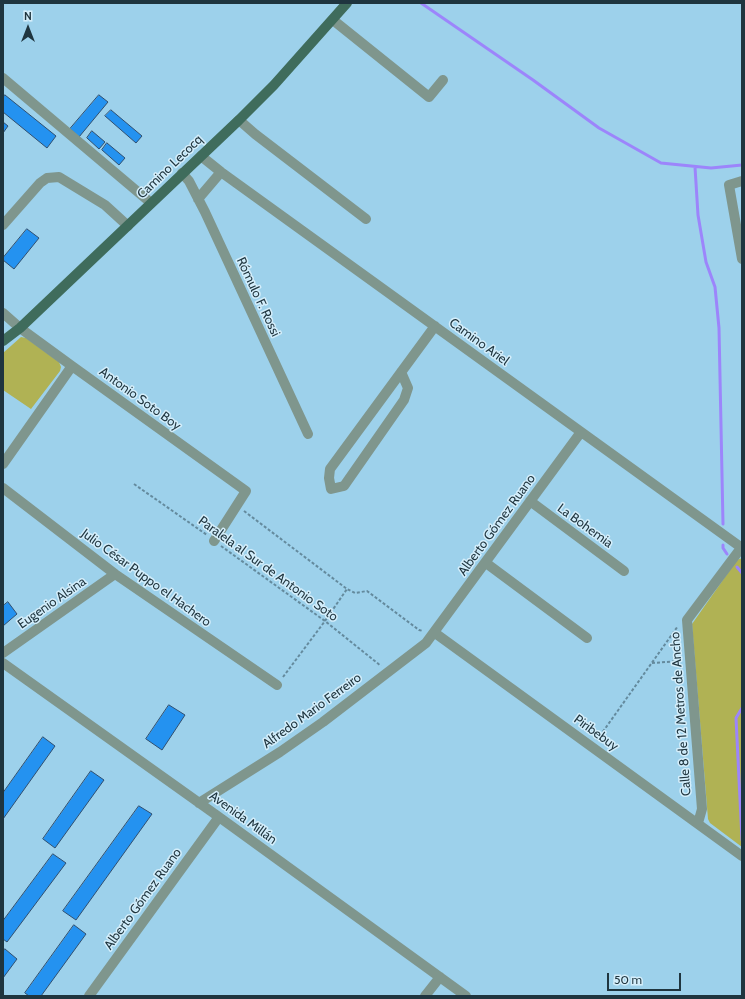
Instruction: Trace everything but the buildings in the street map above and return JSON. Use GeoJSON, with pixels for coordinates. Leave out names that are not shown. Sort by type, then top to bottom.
{"type":"FeatureCollection","features":[{"type":"Feature","properties":{"kind":"main road","name":"Camino Lecocq"},"geometry":{"type":"LineString","coordinates":[[3,342],[20,328],[239,120],[274,85],[347,3]]}},
{"type":"Feature","properties":{"kind":"street"},"geometry":{"type":"LineString","coordinates":[[333,20],[429,97],[443,80]]}},
{"type":"Feature","properties":{"kind":"street"},"geometry":{"type":"LineString","coordinates":[[3,78],[151,203]]}},
{"type":"Feature","properties":{"kind":"street"},"geometry":{"type":"LineString","coordinates":[[239,120],[255,134],[366,219]]}},
{"type":"Feature","properties":{"kind":"street","name":"Camino Ariel"},"geometry":{"type":"LineString","coordinates":[[201,156],[742,548]]}},
{"type":"Feature","properties":{"kind":"street"},"geometry":{"type":"LineString","coordinates":[[198,199],[222,172]]}},
{"type":"Feature","properties":{"kind":"street","name":"Rómulo F. Rossi"},"geometry":{"type":"LineString","coordinates":[[182,173],[189,182],[198,199],[308,434]]}},
{"type":"Feature","properties":{"kind":"street"},"geometry":{"type":"LineString","coordinates":[[3,225],[40,183],[47,178],[59,177],[105,205],[128,226]]}},
{"type":"Feature","properties":{"kind":"street"},"geometry":{"type":"LineString","coordinates":[[742,181],[730,185],[742,259]]}},
{"type":"Feature","properties":{"kind":"street","name":"Antonio Soto Boy"},"geometry":{"type":"LineString","coordinates":[[3,313],[20,328],[246,491],[236,506]]}},
{"type":"Feature","properties":{"kind":"street"},"geometry":{"type":"LineString","coordinates":[[401,372],[408,388],[404,400],[344,486],[331,490],[329,478],[330,469],[401,372],[435,326]]}},
{"type":"Feature","properties":{"kind":"street"},"geometry":{"type":"LineString","coordinates":[[3,464],[72,366]]}},
{"type":"Feature","properties":{"kind":"street","name":"Alberto Gómez Ruano"},"geometry":{"type":"LineString","coordinates":[[435,633],[581,432]]}},
{"type":"Feature","properties":{"kind":"street","name":"Julio César Puppo el Hachero"},"geometry":{"type":"LineString","coordinates":[[3,488],[115,574],[277,685]]}},
{"type":"Feature","properties":{"kind":"street","name":"La Bohemia"},"geometry":{"type":"LineString","coordinates":[[530,501],[624,571]]}},
{"type":"Feature","properties":{"kind":"street"},"geometry":{"type":"LineString","coordinates":[[214,541],[236,506]]}},
{"type":"Feature","properties":{"kind":"street","name":"Calle 8 de 12 Metros de Ancho"},"geometry":{"type":"LineString","coordinates":[[698,823],[702,809],[687,620],[742,548]]}},
{"type":"Feature","properties":{"kind":"street"},"geometry":{"type":"LineString","coordinates":[[486,563],[586,638]]}},
{"type":"Feature","properties":{"kind":"street","name":"Eugenio Alsina"},"geometry":{"type":"LineString","coordinates":[[3,653],[115,574]]}},
{"type":"Feature","properties":{"kind":"street","name":"Alfredo Mario Ferreiro"},"geometry":{"type":"LineString","coordinates":[[199,803],[280,752],[323,722],[426,643],[435,633]]}},
{"type":"Feature","properties":{"kind":"street","name":"Piribebuy"},"geometry":{"type":"LineString","coordinates":[[435,633],[742,856]]}},
{"type":"Feature","properties":{"kind":"street","name":"Avenida Millán"},"geometry":{"type":"LineString","coordinates":[[3,663],[466,996]]}},
{"type":"Feature","properties":{"kind":"street","name":"Alberto Gómez Ruano"},"geometry":{"type":"LineString","coordinates":[[89,996],[219,817]]}},
{"type":"Feature","properties":{"kind":"street"},"geometry":{"type":"LineString","coordinates":[[425,996],[440,977]]}},
{"type":"Feature","properties":{"kind":"path","name":"Paralela al Sur de Antonio Soto"},"geometry":{"type":"LineString","coordinates":[[134,484],[325,621],[388,672]]}},
{"type":"Feature","properties":{"kind":"path"},"geometry":{"type":"LineString","coordinates":[[236,506],[346,589],[355,593],[367,591],[419,630],[435,633]]}},
{"type":"Feature","properties":{"kind":"path"},"geometry":{"type":"LineString","coordinates":[[277,685],[325,621],[346,589]]}},
{"type":"Feature","properties":{"kind":"path"},"geometry":{"type":"LineString","coordinates":[[592,746],[679,624],[687,620]]}},
{"type":"Feature","properties":{"kind":"path"},"geometry":{"type":"LineString","coordinates":[[652,663],[690,661]]}},
{"type":"Feature","properties":{"kind":"shaded area"},"geometry":{"type":"Polygon","coordinates":[[[21,337],[26,338],[59,362],[61,367],[60,371],[31,409],[3,390],[3,353],[21,337]]]}},
{"type":"Feature","properties":{"kind":"shaded area"},"geometry":{"type":"Polygon","coordinates":[[[742,558],[742,847],[710,823],[708,819],[692,624],[737,560],[742,558]]]}},
{"type":"Feature","properties":{"kind":"waterway"},"geometry":{"type":"LineString","coordinates":[[421,3],[533,80],[599,128],[661,163],[711,168],[742,165]]}},
{"type":"Feature","properties":{"kind":"waterway"},"geometry":{"type":"LineString","coordinates":[[695,167],[698,215],[706,262],[715,287],[719,328],[723,524]]}},
{"type":"Feature","properties":{"kind":"waterway"},"geometry":{"type":"LineString","coordinates":[[723,545],[723,548],[727,554]]}},
{"type":"Feature","properties":{"kind":"waterway"},"geometry":{"type":"LineString","coordinates":[[737,567],[742,573]]}},
{"type":"Feature","properties":{"kind":"waterway"},"geometry":{"type":"LineString","coordinates":[[742,708],[736,718],[742,840]]}}]}
